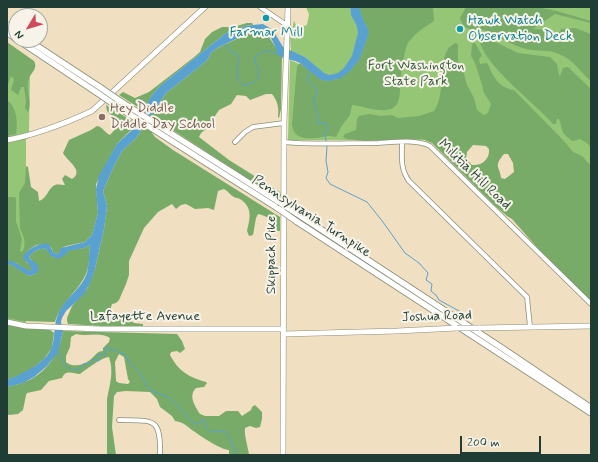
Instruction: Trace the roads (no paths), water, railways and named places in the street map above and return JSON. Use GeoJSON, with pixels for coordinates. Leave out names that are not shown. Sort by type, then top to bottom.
{"type":"FeatureCollection","features":[{"type":"Feature","properties":{"kind":"highway","name":"Pennsylvania Turnpike"},"geometry":{"type":"LineString","coordinates":[[31,48],[132,112],[296,221],[591,413]]}},
{"type":"Feature","properties":{"kind":"highway","name":"Pennsylvania Turnpike"},"geometry":{"type":"LineString","coordinates":[[39,48],[98,90]]}},
{"type":"Feature","properties":{"kind":"highway","name":"Pennsylvania Turnpike"},"geometry":{"type":"LineString","coordinates":[[159,130],[279,202],[591,408]]}},
{"type":"Feature","properties":{"kind":"main road"},"geometry":{"type":"LineString","coordinates":[[7,140],[69,121],[92,111],[205,7]]}},
{"type":"Feature","properties":{"kind":"main road","name":"Skippack Pike"},"geometry":{"type":"LineString","coordinates":[[283,455],[284,123],[288,49],[288,7]]}},
{"type":"Feature","properties":{"kind":"main road","name":"Lafayette Avenue"},"geometry":{"type":"LineString","coordinates":[[7,322],[26,326],[64,328],[284,332]]}},
{"type":"Feature","properties":{"kind":"main road","name":"Joshua Road"},"geometry":{"type":"LineString","coordinates":[[284,332],[397,331],[457,328],[591,326]]}},
{"type":"Feature","properties":{"kind":"street"},"geometry":{"type":"LineString","coordinates":[[260,7],[288,26]]}},
{"type":"Feature","properties":{"kind":"street"},"geometry":{"type":"LineString","coordinates":[[235,142],[253,126],[284,123]]}},
{"type":"Feature","properties":{"kind":"street","name":"Militia Hill Road"},"geometry":{"type":"LineString","coordinates":[[284,142],[402,142],[424,143],[430,146],[591,304]]}},
{"type":"Feature","properties":{"kind":"street"},"geometry":{"type":"LineString","coordinates":[[402,142],[402,168],[404,175],[527,297],[530,327]]}},
{"type":"Feature","properties":{"kind":"street"},"geometry":{"type":"LineString","coordinates":[[119,420],[146,421],[156,426],[161,437],[160,455]]}},
{"type":"Feature","properties":{"kind":"water"},"geometry":{"type":"Polygon","coordinates":[[[350,7],[359,7],[368,29],[368,36],[359,60],[350,71],[341,78],[329,81],[321,80],[300,63],[283,58],[277,54],[272,40],[267,33],[259,31],[236,39],[214,50],[205,62],[166,93],[136,138],[122,151],[103,191],[107,206],[104,229],[95,269],[84,294],[66,311],[62,318],[61,322],[63,331],[58,352],[47,366],[34,377],[23,383],[7,387],[7,380],[34,366],[47,356],[51,350],[58,314],[66,301],[82,283],[87,273],[90,245],[84,248],[68,251],[64,256],[58,259],[51,256],[46,249],[36,251],[29,258],[37,264],[39,270],[35,274],[29,276],[10,264],[7,266],[7,261],[12,261],[30,271],[32,269],[24,260],[23,256],[34,247],[41,244],[49,244],[53,252],[57,254],[60,252],[61,248],[85,242],[92,235],[98,213],[96,189],[99,176],[117,144],[133,129],[152,95],[160,86],[226,33],[246,26],[263,24],[273,30],[283,47],[305,57],[324,73],[329,75],[338,73],[344,68],[352,56],[358,33],[357,26],[351,15],[350,7]]]}},
{"type":"Feature","properties":{"kind":"waterway"},"geometry":{"type":"LineString","coordinates":[[225,45],[238,55],[237,75],[238,79],[243,85],[248,85],[256,81],[258,78],[259,72],[255,63],[255,57],[264,51],[278,54]]}},
{"type":"Feature","properties":{"kind":"waterway"},"geometry":{"type":"LineString","coordinates":[[310,71],[307,80],[318,92],[314,98],[315,108],[318,114],[318,124],[325,123],[328,126],[325,134],[326,141]]}},
{"type":"Feature","properties":{"kind":"waterway"},"geometry":{"type":"LineString","coordinates":[[327,146],[326,161],[328,172],[326,178],[330,184],[367,202],[405,253],[419,263],[428,273],[426,280],[432,284],[431,291],[439,300],[470,317]]}},
{"type":"Feature","properties":{"kind":"waterway"},"geometry":{"type":"LineString","coordinates":[[58,352],[63,363],[71,369],[80,369],[83,364],[91,363],[93,359],[99,361],[98,354],[105,355],[106,347],[112,351],[115,349],[120,353],[123,353],[129,363],[140,373],[149,388],[171,399],[193,423],[196,424],[204,420],[207,428],[211,432],[224,431],[227,433],[236,452],[235,455]]}},
{"type":"Feature","properties":{"kind":"place","name":"Farmar Mill"},"geometry":{"type":"Point","coordinates":[266,18]}},
{"type":"Feature","properties":{"kind":"place","name":"Hawk Watch Observation Deck"},"geometry":{"type":"Point","coordinates":[460,29]}},
{"type":"Feature","properties":{"kind":"place","name":"Hey Diddle Diddle Day School"},"geometry":{"type":"Point","coordinates":[102,117]}},
{"type":"Feature","properties":{"kind":"park label","name":"Fort Washington State Park"},"geometry":{"type":"Point","coordinates":[416,74]}}]}
